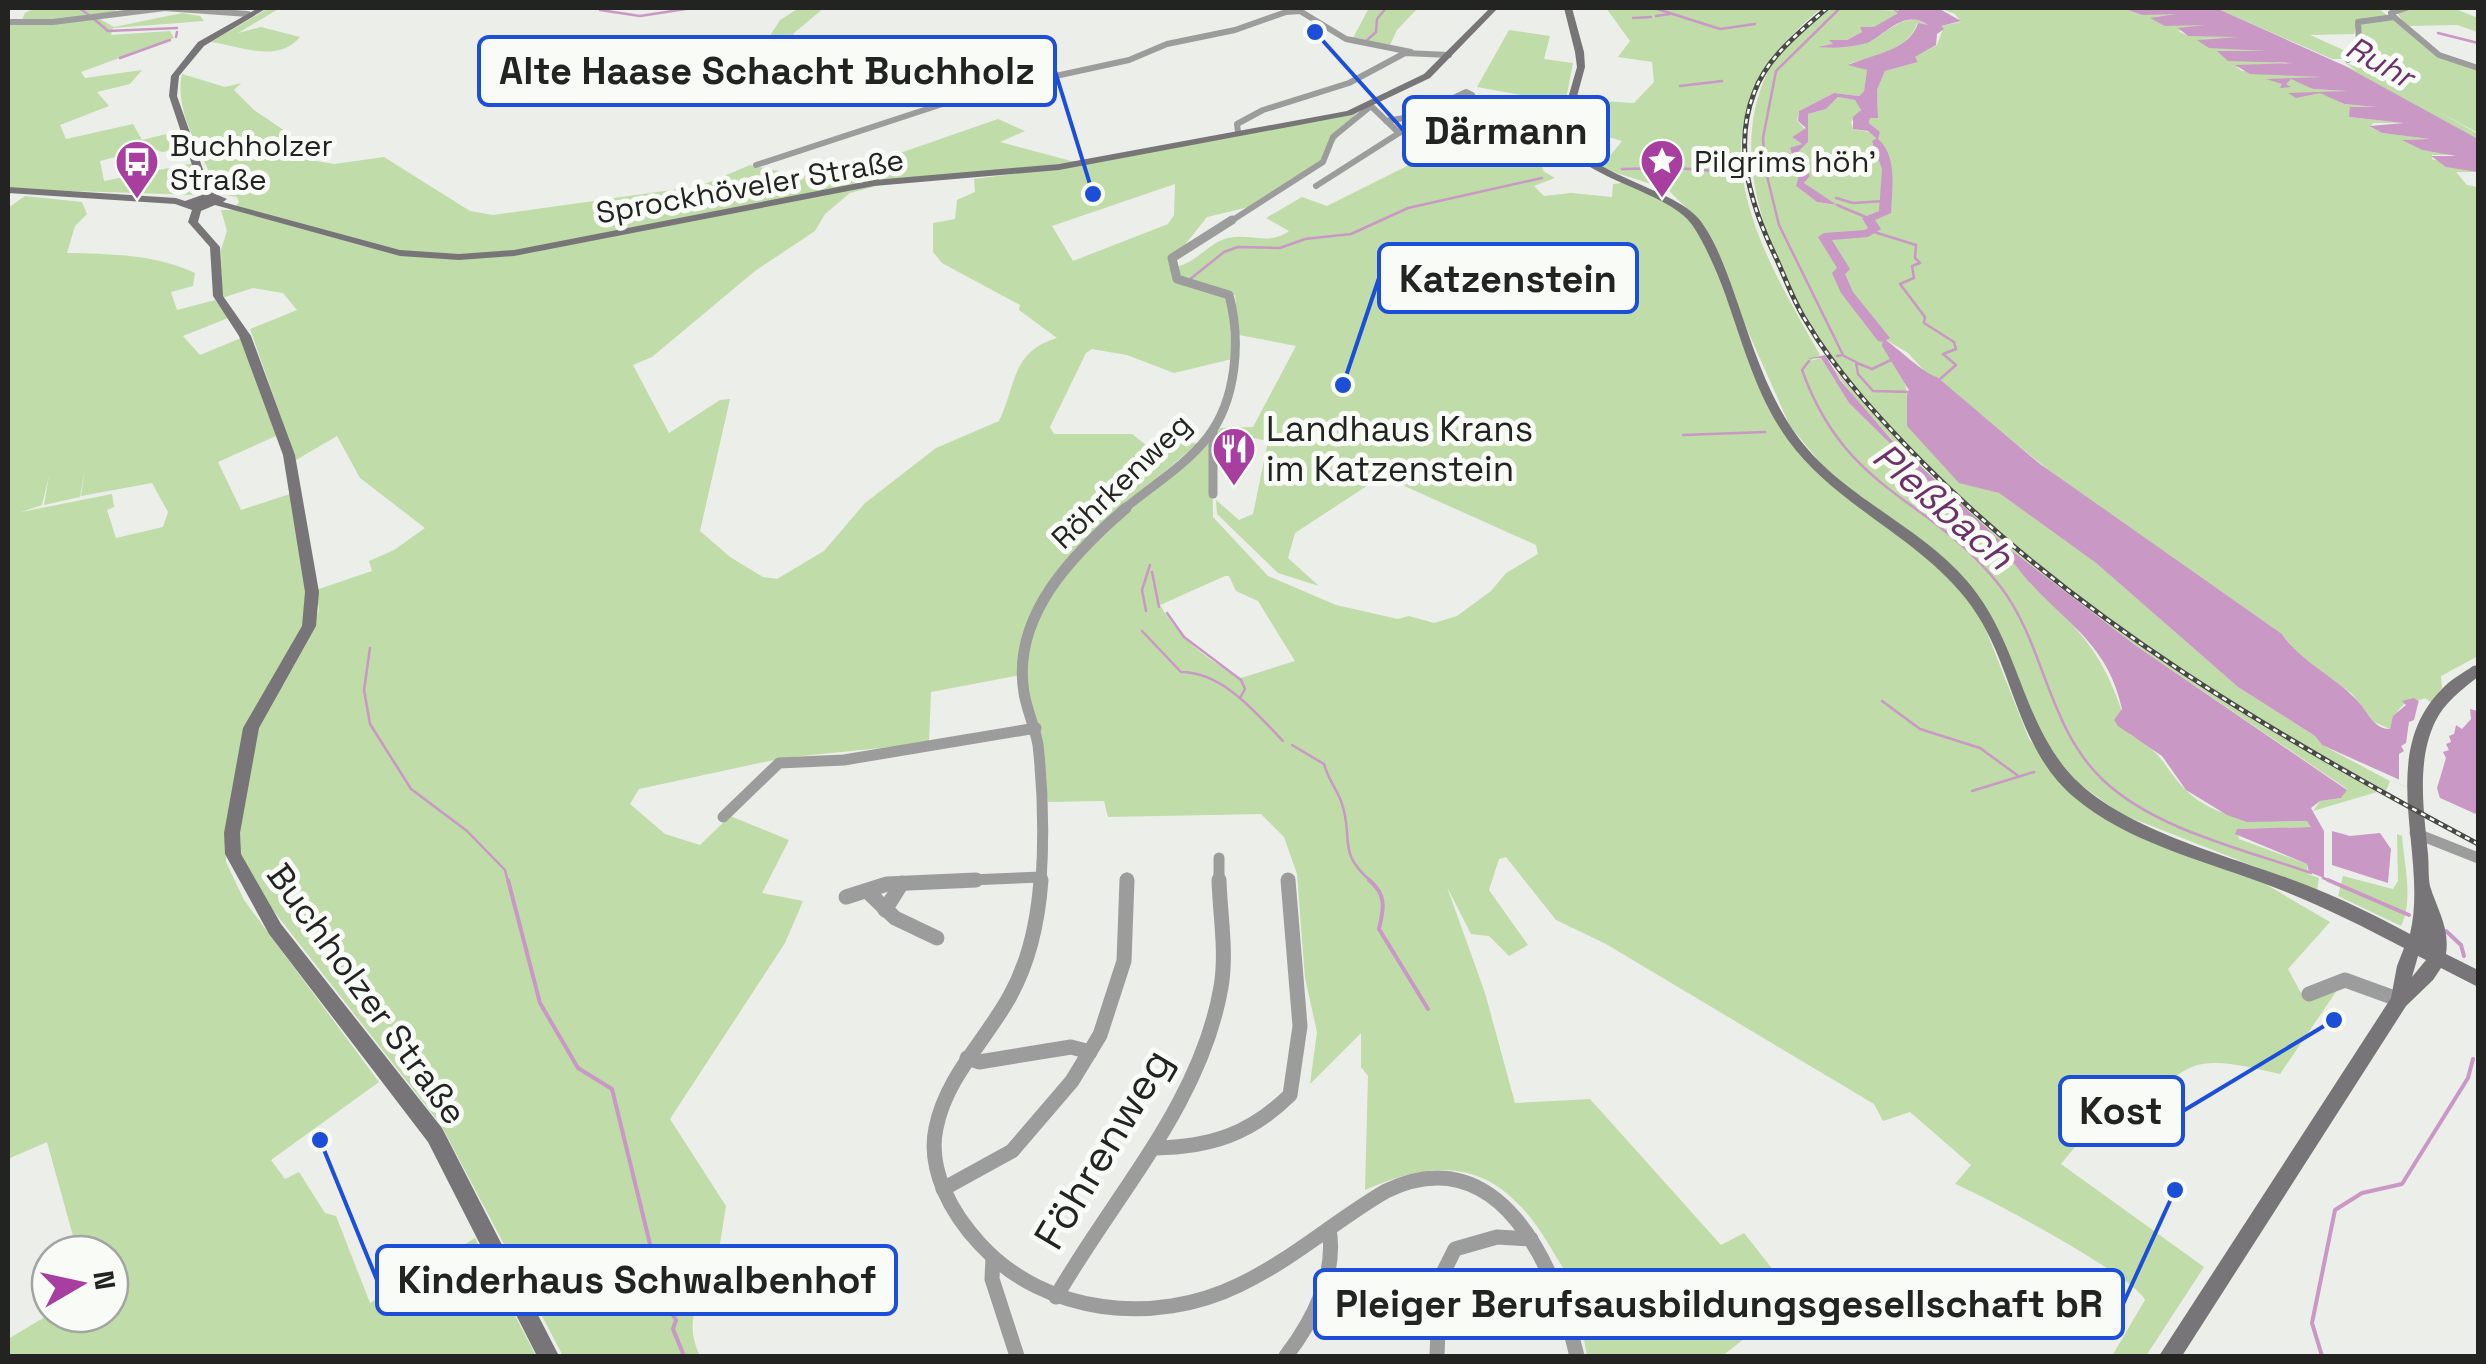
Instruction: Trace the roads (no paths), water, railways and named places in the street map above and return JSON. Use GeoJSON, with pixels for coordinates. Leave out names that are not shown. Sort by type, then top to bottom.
{"type":"FeatureCollection","features":[{"type":"Feature","properties":{"kind":"street"},"geometry":{"type":"LineString","coordinates":[[8,22],[57,22],[164,8],[248,14],[263,8]]}},
{"type":"Feature","properties":{"kind":"street","name":"Sprockhöveler Straße"},"geometry":{"type":"LineString","coordinates":[[198,202],[222,197],[218,204],[400,253],[458,257],[514,253],[874,183],[1058,166],[1371,106],[1427,76],[1450,56],[1476,21],[1494,8]]}},
{"type":"Feature","properties":{"kind":"street"},"geometry":{"type":"LineString","coordinates":[[1568,8],[1581,68],[1563,132],[1568,146],[1590,164],[1670,198],[1695,220],[1787,430],[1832,478],[1943,567],[1974,598],[1991,627],[2048,762],[2086,798],[2120,818],[2310,896],[2478,983]]}},
{"type":"Feature","properties":{"kind":"street"},"geometry":{"type":"LineString","coordinates":[[2406,8],[2391,13],[2439,55],[2478,68]]}},
{"type":"Feature","properties":{"kind":"street"},"geometry":{"type":"LineString","coordinates":[[756,165],[973,94],[1129,60],[1179,41],[1301,9],[1346,39],[1450,56]]}},
{"type":"Feature","properties":{"kind":"street","name":"Buchholzer Straße"},"geometry":{"type":"LineString","coordinates":[[248,14],[201,44],[175,76],[173,96],[198,202],[194,222],[218,256],[218,296],[246,336],[294,472],[312,592],[309,626],[251,728],[232,833],[233,854],[275,929],[435,1135],[548,1356]]}},
{"type":"Feature","properties":{"kind":"street"},"geometry":{"type":"LineString","coordinates":[[2348,60],[2358,44],[2358,22],[2394,16]]}},
{"type":"Feature","properties":{"kind":"street"},"geometry":{"type":"LineString","coordinates":[[1238,132],[1237,124],[1264,110],[1349,83],[1411,52]]}},
{"type":"Feature","properties":{"kind":"street"},"geometry":{"type":"LineString","coordinates":[[1316,186],[1399,133],[1472,94],[1466,92],[1416,116],[1386,122]]}},
{"type":"Feature","properties":{"kind":"street"},"geometry":{"type":"LineString","coordinates":[[1371,106],[1399,133]]}},
{"type":"Feature","properties":{"kind":"street","name":"Röhrkenweg"},"geometry":{"type":"LineString","coordinates":[[943,1188],[934,1144],[940,1108],[967,1058],[1010,998],[1028,957],[1041,877],[1036,728],[1024,695],[1028,632],[1045,596],[1095,538],[1213,430],[1234,361],[1232,305],[1228,296],[1177,280],[1172,258],[1314,170],[1323,162],[1333,137],[1371,106]]}},
{"type":"Feature","properties":{"kind":"street"},"geometry":{"type":"LineString","coordinates":[[8,190],[218,204]]}},
{"type":"Feature","properties":{"kind":"street"},"geometry":{"type":"LineString","coordinates":[[1213,430],[1213,494]]}},
{"type":"Feature","properties":{"kind":"street"},"geometry":{"type":"LineString","coordinates":[[2400,1000],[2422,923],[2414,790],[2425,730],[2449,692],[2478,670]]}},
{"type":"Feature","properties":{"kind":"street"},"geometry":{"type":"LineString","coordinates":[[722,817],[779,763],[844,760],[1036,728]]}},
{"type":"Feature","properties":{"kind":"street"},"geometry":{"type":"LineString","coordinates":[[2415,834],[2478,858]]}},
{"type":"Feature","properties":{"kind":"street","name":"Föhrenweg"},"geometry":{"type":"LineString","coordinates":[[1056,1297],[1089,1240],[1155,1148],[1190,1087],[1220,990],[1225,954],[1219,858]]}},
{"type":"Feature","properties":{"kind":"street"},"geometry":{"type":"LineString","coordinates":[[846,897],[902,884],[1041,877]]}},
{"type":"Feature","properties":{"kind":"street"},"geometry":{"type":"LineString","coordinates":[[2170,1356],[2400,1000],[2438,962],[2442,948],[2419,877]]}},
{"type":"Feature","properties":{"kind":"street"},"geometry":{"type":"LineString","coordinates":[[1127,878],[1124,961],[1112,1006],[1090,1052],[1072,1081],[1012,1150],[943,1188],[961,1222],[993,1258],[1020,1280],[1056,1297],[1122,1308],[1158,1306],[1224,1293],[1375,1197],[1408,1182],[1443,1180],[1483,1190],[1502,1202],[1531,1239],[1564,1298],[1577,1356]]}},
{"type":"Feature","properties":{"kind":"street"},"geometry":{"type":"LineString","coordinates":[[1155,1148],[1193,1148],[1247,1132],[1290,1094],[1300,1026],[1288,880]]}},
{"type":"Feature","properties":{"kind":"street"},"geometry":{"type":"LineString","coordinates":[[885,910],[902,884]]}},
{"type":"Feature","properties":{"kind":"street"},"geometry":{"type":"LineString","coordinates":[[867,891],[885,910],[937,938]]}},
{"type":"Feature","properties":{"kind":"street"},"geometry":{"type":"LineString","coordinates":[[2309,994],[2346,980],[2400,1000]]}},
{"type":"Feature","properties":{"kind":"street"},"geometry":{"type":"LineString","coordinates":[[967,1058],[978,1062],[1071,1048],[1090,1052]]}},
{"type":"Feature","properties":{"kind":"street"},"geometry":{"type":"LineString","coordinates":[[1286,1356],[1316,1310],[1331,1250],[1329,1229]]}},
{"type":"Feature","properties":{"kind":"street"},"geometry":{"type":"LineString","coordinates":[[1437,1356],[1438,1290],[1449,1254],[1469,1238],[1490,1235],[1531,1239]]}},
{"type":"Feature","properties":{"kind":"street"},"geometry":{"type":"LineString","coordinates":[[993,1258],[992,1280],[1017,1356]]}},
{"type":"Feature","properties":{"kind":"waterway"},"geometry":{"type":"LineString","coordinates":[[79,8],[89,15]]}},
{"type":"Feature","properties":{"kind":"waterway"},"geometry":{"type":"LineString","coordinates":[[545,8],[569,8]]}},
{"type":"Feature","properties":{"kind":"waterway"},"geometry":{"type":"LineString","coordinates":[[600,10],[640,16],[692,8]]}},
{"type":"Feature","properties":{"kind":"waterway"},"geometry":{"type":"LineString","coordinates":[[1367,40],[1376,32],[1377,19],[1386,8]]}},
{"type":"Feature","properties":{"kind":"waterway"},"geometry":{"type":"LineString","coordinates":[[1654,8],[1720,29],[1755,24]]}},
{"type":"Feature","properties":{"kind":"waterway","name":"Pleßbach"},"geometry":{"type":"LineString","coordinates":[[1837,356],[1843,355],[1779,225],[1765,168],[1763,138],[1776,71],[1840,8]]}},
{"type":"Feature","properties":{"kind":"waterway"},"geometry":{"type":"LineString","coordinates":[[1656,16],[1670,14]]}},
{"type":"Feature","properties":{"kind":"waterway"},"geometry":{"type":"LineString","coordinates":[[1633,18],[1651,17]]}},
{"type":"Feature","properties":{"kind":"waterway"},"geometry":{"type":"LineString","coordinates":[[94,19],[108,31],[177,28]]}},
{"type":"Feature","properties":{"kind":"waterway"},"geometry":{"type":"LineString","coordinates":[[176,37],[177,32]]}},
{"type":"Feature","properties":{"kind":"waterway"},"geometry":{"type":"LineString","coordinates":[[2438,33],[2478,43]]}},
{"type":"Feature","properties":{"kind":"waterway"},"geometry":{"type":"LineString","coordinates":[[120,58],[170,40]]}},
{"type":"Feature","properties":{"kind":"waterway"},"geometry":{"type":"LineString","coordinates":[[1680,86],[1722,81]]}},
{"type":"Feature","properties":{"kind":"waterway"},"geometry":{"type":"LineString","coordinates":[[1877,141],[1888,169],[1885,213],[1868,218],[1875,229],[1868,233],[1824,237],[1844,269],[1838,273],[1847,293],[1883,338]]}},
{"type":"Feature","properties":{"kind":"waterway"},"geometry":{"type":"LineString","coordinates":[[1622,169],[1671,168]]}},
{"type":"Feature","properties":{"kind":"waterway"},"geometry":{"type":"LineString","coordinates":[[1677,168],[1739,173]]}},
{"type":"Feature","properties":{"kind":"waterway"},"geometry":{"type":"LineString","coordinates":[[1189,280],[1224,252],[1238,247],[1280,248],[1305,239],[1351,234],[1408,208],[1542,178]]}},
{"type":"Feature","properties":{"kind":"waterway"},"geometry":{"type":"LineString","coordinates":[[1836,198],[1853,203],[1884,201]]}},
{"type":"Feature","properties":{"kind":"waterway"},"geometry":{"type":"LineString","coordinates":[[1837,205],[1868,218]]}},
{"type":"Feature","properties":{"kind":"waterway"},"geometry":{"type":"LineString","coordinates":[[1871,231],[1916,245],[1915,258],[1920,263],[1912,266],[1914,278],[1900,284],[1925,317],[1924,323],[1954,342],[1956,349],[1943,354],[1956,365],[1939,380]]}},
{"type":"Feature","properties":{"kind":"waterway"},"geometry":{"type":"LineString","coordinates":[[1844,356],[1856,362],[1858,374],[1873,391],[1910,392]]}},
{"type":"Feature","properties":{"kind":"waterway"},"geometry":{"type":"LineString","coordinates":[[1857,363],[1872,369],[1891,360]]}},
{"type":"Feature","properties":{"kind":"waterway"},"geometry":{"type":"LineString","coordinates":[[1809,361],[1802,370],[1842,444],[1866,470],[1973,556],[2000,586],[2027,633],[2070,735],[2103,780],[2124,797],[2174,825],[2311,873]]}},
{"type":"Feature","properties":{"kind":"waterway"},"geometry":{"type":"LineString","coordinates":[[1683,435],[1765,432]]}},
{"type":"Feature","properties":{"kind":"waterway"},"geometry":{"type":"LineString","coordinates":[[1146,611],[1142,590],[1150,565]]}},
{"type":"Feature","properties":{"kind":"waterway"},"geometry":{"type":"LineString","coordinates":[[1152,572],[1159,607]]}},
{"type":"Feature","properties":{"kind":"waterway"},"geometry":{"type":"LineString","coordinates":[[1167,613],[1184,637],[1241,680],[1245,689],[1240,698]]}},
{"type":"Feature","properties":{"kind":"waterway"},"geometry":{"type":"LineString","coordinates":[[1142,631],[1181,672],[1225,686],[1283,741]]}},
{"type":"Feature","properties":{"kind":"waterway"},"geometry":{"type":"LineString","coordinates":[[370,648],[364,690],[370,724],[411,789],[467,831],[505,870],[508,882]]}},
{"type":"Feature","properties":{"kind":"waterway"},"geometry":{"type":"LineString","coordinates":[[1882,701],[1920,729],[1980,748],[2017,775]]}},
{"type":"Feature","properties":{"kind":"waterway"},"geometry":{"type":"LineString","coordinates":[[1292,745],[1324,764],[1345,814],[1350,853],[1372,882]]}},
{"type":"Feature","properties":{"kind":"waterway"},"geometry":{"type":"LineString","coordinates":[[1972,791],[2034,772]]}},
{"type":"Feature","properties":{"kind":"waterway","name":"Pleßbach"},"geometry":{"type":"LineString","coordinates":[[2323,878],[2328,880]]}},
{"type":"Feature","properties":{"kind":"waterway"},"geometry":{"type":"LineString","coordinates":[[508,880],[540,1003],[578,1068],[612,1089],[664,1301],[676,1320],[673,1329],[684,1356]]}},
{"type":"Feature","properties":{"kind":"waterway"},"geometry":{"type":"LineString","coordinates":[[1369,880],[1383,902],[1379,929],[1428,1009]]}},
{"type":"Feature","properties":{"kind":"waterway","name":"Pleßbach"},"geometry":{"type":"LineString","coordinates":[[2328,880],[2333,882]]}},
{"type":"Feature","properties":{"kind":"waterway","name":"Pleßbach"},"geometry":{"type":"LineString","coordinates":[[2328,880],[2409,915]]}},
{"type":"Feature","properties":{"kind":"waterway","name":"Pleßbach"},"geometry":{"type":"LineString","coordinates":[[2446,931],[2461,945],[2464,956]]}},
{"type":"Feature","properties":{"kind":"waterway","name":"Pleßbach"},"geometry":{"type":"LineString","coordinates":[[2322,1356],[2312,1323],[2335,1210],[2362,1193],[2402,1184],[2468,1078],[2473,1059]]}},
{"type":"Feature","properties":{"kind":"railway"},"geometry":{"type":"LineString","coordinates":[[1827,8],[1785,46],[1760,80],[1748,114],[1745,157],[1760,220],[1790,291],[1844,376],[1905,445],[1982,519],[2115,625],[2256,719],[2478,844]]}},
{"type":"Feature","properties":{"kind":"place","name":"Därmann"},"geometry":{"type":"Point","coordinates":[1315,32]}},
{"type":"Feature","properties":{"kind":"place","name":"Alte Haase Schacht Buchholz"},"geometry":{"type":"Point","coordinates":[1093,194]}},
{"type":"Feature","properties":{"kind":"place","name":"Pilgrims höh'"},"geometry":{"type":"Point","coordinates":[1662,199]}},
{"type":"Feature","properties":{"kind":"place","name":"Buchholzer Straße"},"geometry":{"type":"Point","coordinates":[137,200]}},
{"type":"Feature","properties":{"kind":"place","name":"Katzenstein"},"geometry":{"type":"Point","coordinates":[1343,385]}},
{"type":"Feature","properties":{"kind":"place","name":"Landhaus Krans im Katzenstein"},"geometry":{"type":"Point","coordinates":[1234,487]}},
{"type":"Feature","properties":{"kind":"place","name":"Kost"},"geometry":{"type":"Point","coordinates":[2334,1020]}},
{"type":"Feature","properties":{"kind":"place","name":"Kinderhaus Schwalbenhof"},"geometry":{"type":"Point","coordinates":[320,1140]}},
{"type":"Feature","properties":{"kind":"place","name":"Pleiger Berufsausbildungsgesellschaft bR"},"geometry":{"type":"Point","coordinates":[2175,1190]}},
{"type":"Feature","properties":{"kind":"water label","name":"Ruhr"},"geometry":{"type":"Point","coordinates":[2380,62]}}]}
